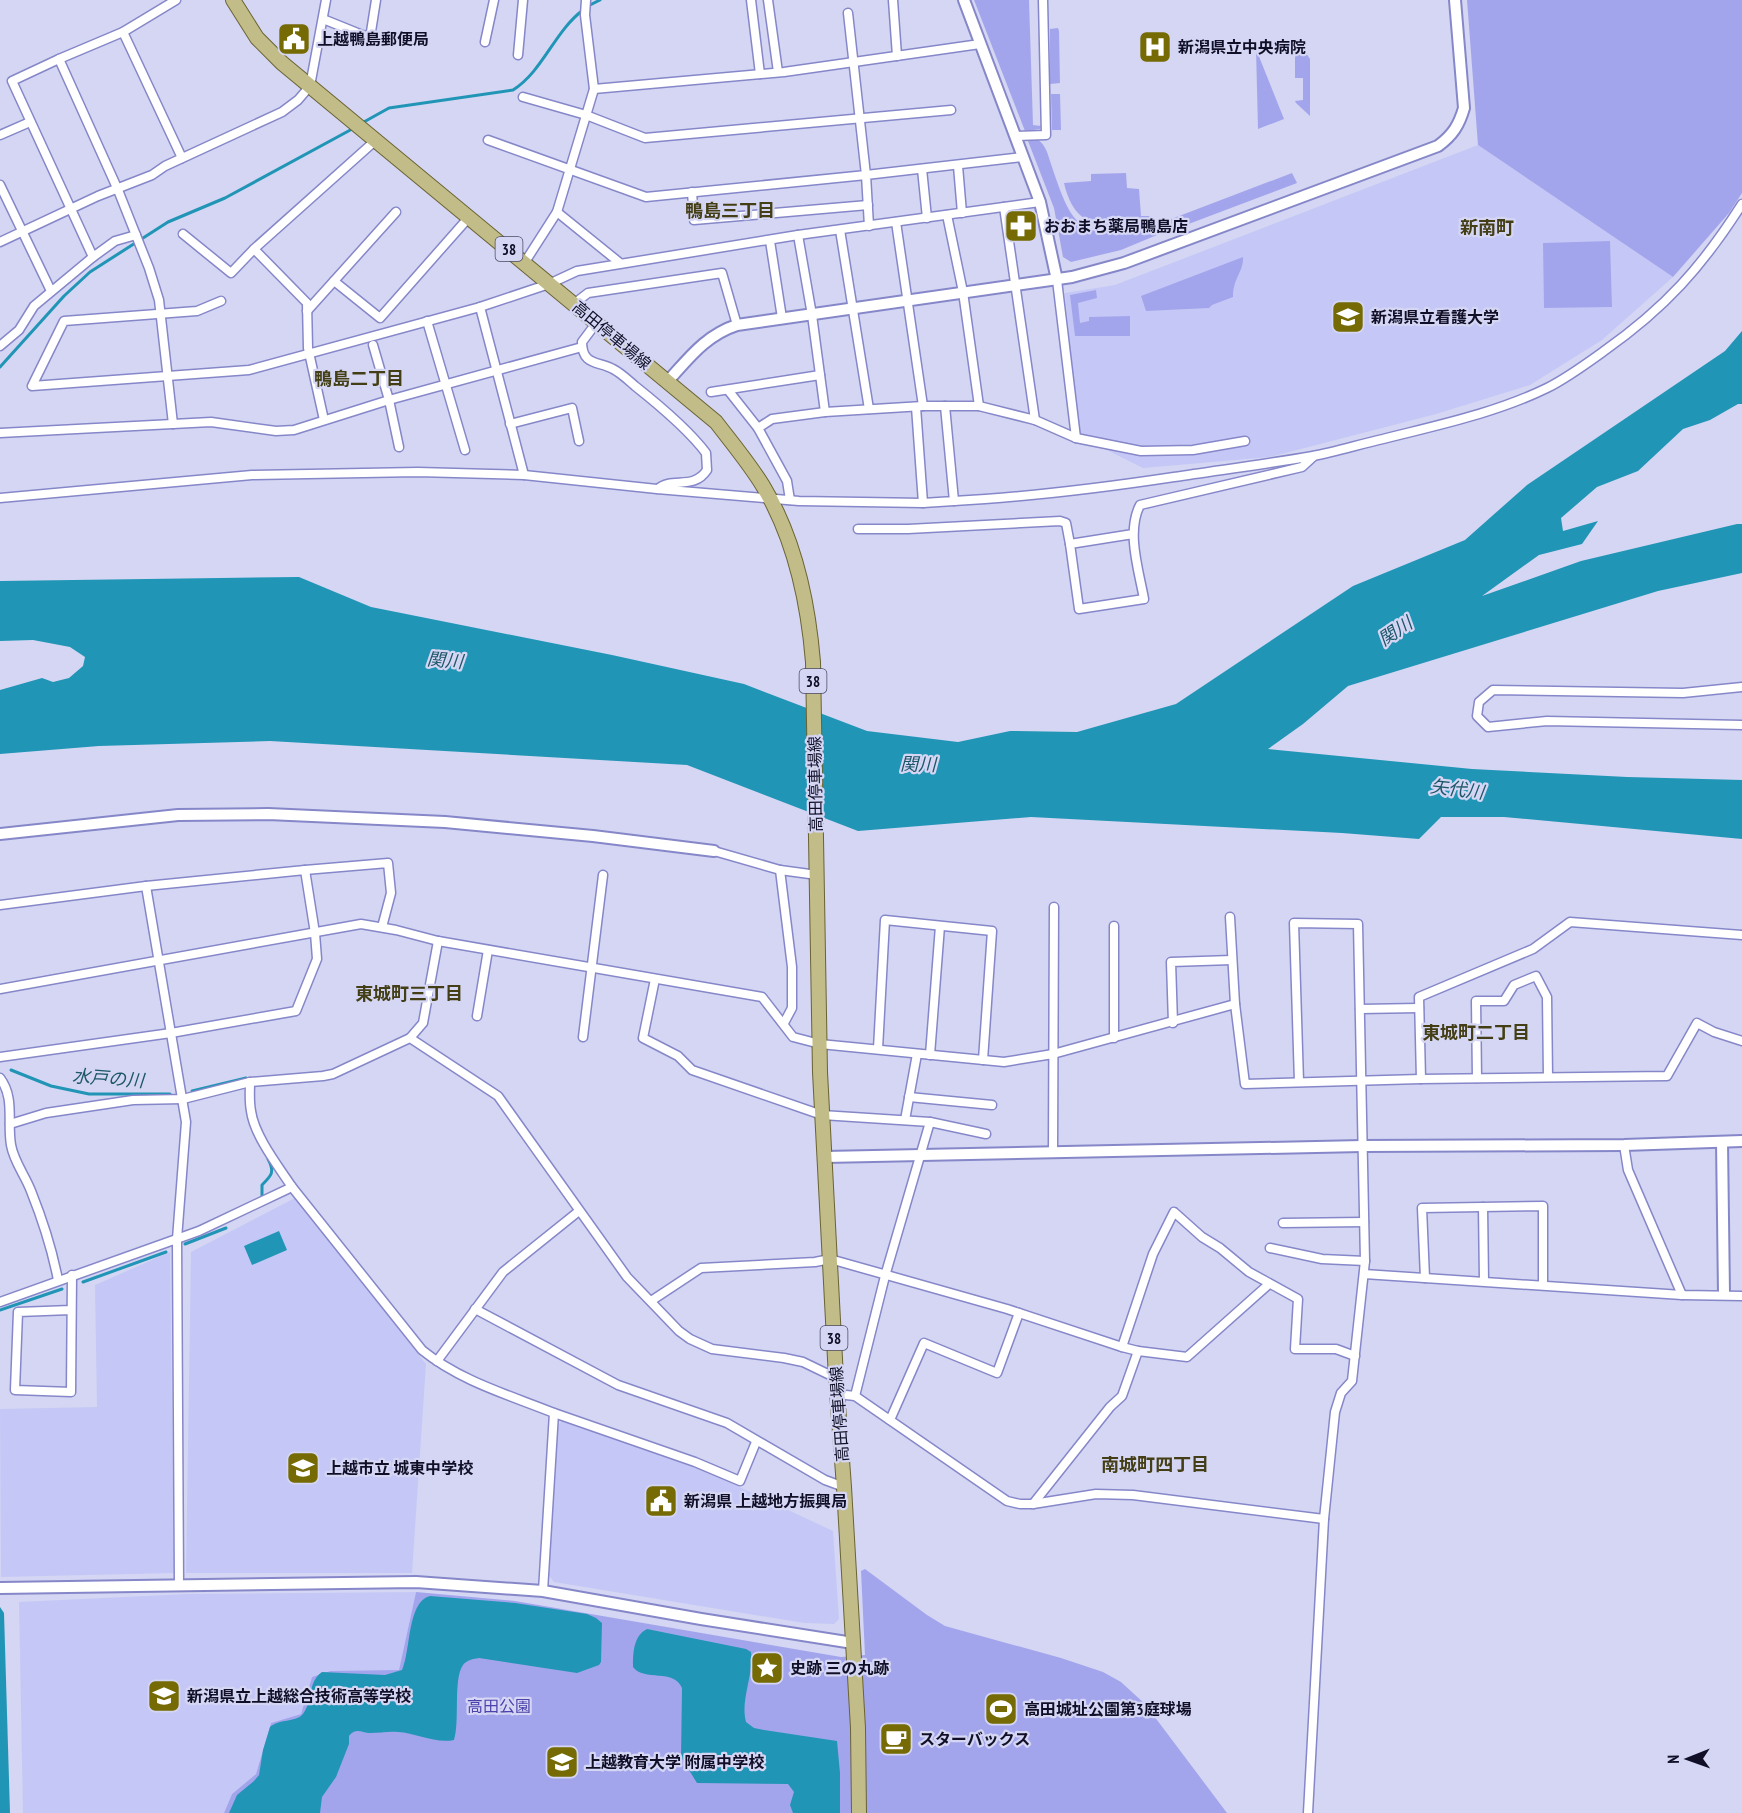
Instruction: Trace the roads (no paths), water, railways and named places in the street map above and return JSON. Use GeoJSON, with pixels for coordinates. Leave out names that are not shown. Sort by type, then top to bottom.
{"type":"FeatureCollection","features":[{"type":"Feature","properties":{"kind":"main road","name":"高田停車場線"},"geometry":{"type":"LineString","coordinates":[[234,0],[257,38],[282,63],[717,422],[756,475],[772,502],[792,549],[800,574],[813,662],[822,1114],[858,1728],[859,1813]]}},
{"type":"Feature","properties":{"kind":"street"},"geometry":{"type":"LineString","coordinates":[[93,257],[12,81],[123,32],[176,0]]}},
{"type":"Feature","properties":{"kind":"street"},"geometry":{"type":"LineString","coordinates":[[0,242],[98,196],[118,190],[282,112],[298,100],[310,86],[326,0]]}},
{"type":"Feature","properties":{"kind":"street"},"geometry":{"type":"LineString","coordinates":[[323,19],[370,38],[376,0]]}},
{"type":"Feature","properties":{"kind":"street"},"geometry":{"type":"LineString","coordinates":[[484,42],[494,0]]}},
{"type":"Feature","properties":{"kind":"street"},"geometry":{"type":"LineString","coordinates":[[518,55],[523,0]]}},
{"type":"Feature","properties":{"kind":"street"},"geometry":{"type":"LineString","coordinates":[[525,262],[557,212],[594,89],[585,15],[586,0]]}},
{"type":"Feature","properties":{"kind":"street"},"geometry":{"type":"LineString","coordinates":[[751,0],[759,74]]}},
{"type":"Feature","properties":{"kind":"street"},"geometry":{"type":"LineString","coordinates":[[768,0],[778,72]]}},
{"type":"Feature","properties":{"kind":"street"},"geometry":{"type":"LineString","coordinates":[[893,0],[897,56]]}},
{"type":"Feature","properties":{"kind":"street"},"geometry":{"type":"LineString","coordinates":[[964,0],[1040,202],[1057,280],[1076,438]]}},
{"type":"Feature","properties":{"kind":"street"},"geometry":{"type":"LineString","coordinates":[[1015,136],[1046,135],[1043,0]]}},
{"type":"Feature","properties":{"kind":"street"},"geometry":{"type":"LineString","coordinates":[[668,381],[699,346],[711,337],[737,325],[1057,280],[1124,263],[1438,146],[1451,136],[1459,124],[1464,108],[1455,0]]}},
{"type":"Feature","properties":{"kind":"street"},"geometry":{"type":"LineString","coordinates":[[848,13],[861,119],[869,226]]}},
{"type":"Feature","properties":{"kind":"street"},"geometry":{"type":"LineString","coordinates":[[123,32],[182,158]]}},
{"type":"Feature","properties":{"kind":"street"},"geometry":{"type":"LineString","coordinates":[[594,89],[778,72],[980,44]]}},
{"type":"Feature","properties":{"kind":"street"},"geometry":{"type":"LineString","coordinates":[[59,59],[118,190],[149,268],[159,300],[173,424]]}},
{"type":"Feature","properties":{"kind":"street"},"geometry":{"type":"LineString","coordinates":[[523,97],[586,116],[645,138],[951,110]]}},
{"type":"Feature","properties":{"kind":"street"},"geometry":{"type":"LineString","coordinates":[[0,135],[30,122]]}},
{"type":"Feature","properties":{"kind":"street"},"geometry":{"type":"LineString","coordinates":[[183,234],[231,273],[254,249],[376,140]]}},
{"type":"Feature","properties":{"kind":"street"},"geometry":{"type":"LineString","coordinates":[[488,140],[646,196],[958,166],[1023,157]]}},
{"type":"Feature","properties":{"kind":"street"},"geometry":{"type":"LineString","coordinates":[[958,166],[962,213]]}},
{"type":"Feature","properties":{"kind":"street"},"geometry":{"type":"LineString","coordinates":[[922,169],[927,218]]}},
{"type":"Feature","properties":{"kind":"street"},"geometry":{"type":"LineString","coordinates":[[0,185],[51,291]]}},
{"type":"Feature","properties":{"kind":"street"},"geometry":{"type":"LineString","coordinates":[[692,192],[694,220],[868,205]]}},
{"type":"Feature","properties":{"kind":"street"},"geometry":{"type":"LineString","coordinates":[[221,301],[197,310],[64,321],[32,386],[249,370],[480,307],[549,284],[577,271],[798,235],[1040,202]]}},
{"type":"Feature","properties":{"kind":"street"},"geometry":{"type":"LineString","coordinates":[[0,498],[252,475],[407,472],[524,475],[772,502],[790,500],[923,503],[1009,498],[1081,490],[1315,456],[1446,423],[1517,402],[1549,387],[1582,367],[1661,306],[1695,271],[1742,204]]}},
{"type":"Feature","properties":{"kind":"street"},"geometry":{"type":"LineString","coordinates":[[1004,207],[1035,420]]}},
{"type":"Feature","properties":{"kind":"street"},"geometry":{"type":"LineString","coordinates":[[307,311],[396,212]]}},
{"type":"Feature","properties":{"kind":"street"},"geometry":{"type":"LineString","coordinates":[[557,212],[620,263]]}},
{"type":"Feature","properties":{"kind":"street"},"geometry":{"type":"LineString","coordinates":[[947,215],[963,292],[979,406]]}},
{"type":"Feature","properties":{"kind":"street"},"geometry":{"type":"LineString","coordinates":[[334,281],[380,318],[470,216]]}},
{"type":"Feature","properties":{"kind":"street"},"geometry":{"type":"LineString","coordinates":[[896,222],[920,406],[923,503]]}},
{"type":"Feature","properties":{"kind":"street"},"geometry":{"type":"LineString","coordinates":[[840,230],[869,409]]}},
{"type":"Feature","properties":{"kind":"street"},"geometry":{"type":"LineString","coordinates":[[0,346],[19,330],[34,306],[51,291],[115,241],[136,235]]}},
{"type":"Feature","properties":{"kind":"street"},"geometry":{"type":"LineString","coordinates":[[798,235],[825,412]]}},
{"type":"Feature","properties":{"kind":"street"},"geometry":{"type":"LineString","coordinates":[[770,241],[782,318]]}},
{"type":"Feature","properties":{"kind":"street"},"geometry":{"type":"LineString","coordinates":[[254,249],[307,303],[309,353],[324,420]]}},
{"type":"Feature","properties":{"kind":"street"},"geometry":{"type":"LineString","coordinates":[[574,303],[588,293],[722,273],[737,325]]}},
{"type":"Feature","properties":{"kind":"street"},"geometry":{"type":"LineString","coordinates":[[480,307],[524,475]]}},
{"type":"Feature","properties":{"kind":"street"},"geometry":{"type":"LineString","coordinates":[[427,321],[465,450]]}},
{"type":"Feature","properties":{"kind":"street"},"geometry":{"type":"LineString","coordinates":[[597,322],[582,342],[582,348],[589,361],[613,369],[658,405],[706,453],[707,470],[699,479],[687,483],[663,485],[657,489]]}},
{"type":"Feature","properties":{"kind":"street"},"geometry":{"type":"LineString","coordinates":[[373,345],[389,400],[399,447]]}},
{"type":"Feature","properties":{"kind":"street"},"geometry":{"type":"LineString","coordinates":[[0,433],[211,422],[276,431],[294,430],[389,400],[582,348]]}},
{"type":"Feature","properties":{"kind":"street"},"geometry":{"type":"LineString","coordinates":[[711,392],[820,375]]}},
{"type":"Feature","properties":{"kind":"street"},"geometry":{"type":"LineString","coordinates":[[728,390],[758,428],[787,481],[790,500]]}},
{"type":"Feature","properties":{"kind":"street"},"geometry":{"type":"LineString","coordinates":[[758,428],[772,419],[825,412],[920,406],[979,406],[1035,420],[1076,438],[1141,452],[1193,450],[1245,441]]}},
{"type":"Feature","properties":{"kind":"street"},"geometry":{"type":"LineString","coordinates":[[945,406],[954,501]]}},
{"type":"Feature","properties":{"kind":"street"},"geometry":{"type":"LineString","coordinates":[[510,424],[572,408],[579,441]]}},
{"type":"Feature","properties":{"kind":"street"},"geometry":{"type":"LineString","coordinates":[[858,529],[908,529],[1060,521],[1066,523],[1079,609],[1133,601],[1144,599],[1134,534],[1135,514],[1140,505],[1302,467],[1315,456]]}},
{"type":"Feature","properties":{"kind":"street"},"geometry":{"type":"LineString","coordinates":[[1070,544],[1134,534]]}},
{"type":"Feature","properties":{"kind":"street"},"geometry":{"type":"LineString","coordinates":[[1742,687],[1683,693],[1493,690],[1479,702],[1477,716],[1488,727],[1547,721],[1742,725]]}},
{"type":"Feature","properties":{"kind":"street"},"geometry":{"type":"LineString","coordinates":[[0,834],[178,815],[268,814],[444,822],[593,836],[714,851],[780,870],[817,868]]}},
{"type":"Feature","properties":{"kind":"street"},"geometry":{"type":"LineString","coordinates":[[0,905],[146,886],[388,863],[391,893],[382,927]]}},
{"type":"Feature","properties":{"kind":"street"},"geometry":{"type":"LineString","coordinates":[[0,1058],[171,1033],[296,1011],[317,960],[305,870]]}},
{"type":"Feature","properties":{"kind":"street"},"geometry":{"type":"LineString","coordinates":[[780,870],[792,967],[792,1008],[784,1023]]}},
{"type":"Feature","properties":{"kind":"street"},"geometry":{"type":"LineString","coordinates":[[583,1037],[603,875]]}},
{"type":"Feature","properties":{"kind":"street"},"geometry":{"type":"LineString","coordinates":[[146,886],[186,1122],[177,1239],[179,1586]]}},
{"type":"Feature","properties":{"kind":"street"},"geometry":{"type":"LineString","coordinates":[[1053,1152],[1054,907]]}},
{"type":"Feature","properties":{"kind":"street"},"geometry":{"type":"LineString","coordinates":[[1230,917],[1235,1004],[1245,1084],[1666,1076],[1697,1023],[1714,1032],[1742,1041]]}},
{"type":"Feature","properties":{"kind":"street"},"geometry":{"type":"LineString","coordinates":[[878,1049],[885,920],[992,931],[983,1060]]}},
{"type":"Feature","properties":{"kind":"street"},"geometry":{"type":"LineString","coordinates":[[1420,1079],[1419,997],[1533,950],[1570,922],[1742,935]]}},
{"type":"Feature","properties":{"kind":"street"},"geometry":{"type":"LineString","coordinates":[[1299,1082],[1294,923],[1358,924],[1365,1261],[1352,1381],[1341,1393],[1335,1412],[1324,1519],[1308,1813]]}},
{"type":"Feature","properties":{"kind":"street"},"geometry":{"type":"LineString","coordinates":[[0,989],[362,924],[438,941],[762,997],[793,1036],[820,1044],[1004,1062],[1053,1054],[1173,1023],[1235,1004]]}},
{"type":"Feature","properties":{"kind":"street"},"geometry":{"type":"LineString","coordinates":[[930,1055],[940,926]]}},
{"type":"Feature","properties":{"kind":"street"},"geometry":{"type":"LineString","coordinates":[[1113,926],[1114,1038]]}},
{"type":"Feature","properties":{"kind":"street"},"geometry":{"type":"LineString","coordinates":[[10,1124],[46,1113],[122,1101],[183,1099],[250,1082],[333,1074],[410,1038],[423,1023],[438,941]]}},
{"type":"Feature","properties":{"kind":"street"},"geometry":{"type":"LineString","coordinates":[[477,1016],[488,950]]}},
{"type":"Feature","properties":{"kind":"street"},"geometry":{"type":"LineString","coordinates":[[1173,1023],[1171,962],[1232,960]]}},
{"type":"Feature","properties":{"kind":"street"},"geometry":{"type":"LineString","coordinates":[[1477,1078],[1476,1001],[1504,1001],[1514,986],[1536,976],[1547,997],[1548,1077]]}},
{"type":"Feature","properties":{"kind":"street"},"geometry":{"type":"LineString","coordinates":[[655,979],[643,1038],[678,1056],[692,1070],[822,1114],[930,1122],[986,1134]]}},
{"type":"Feature","properties":{"kind":"street"},"geometry":{"type":"LineString","coordinates":[[1360,1009],[1419,1008]]}},
{"type":"Feature","properties":{"kind":"street"},"geometry":{"type":"LineString","coordinates":[[410,1038],[498,1096],[627,1278],[679,1331],[703,1346],[803,1362],[836,1378]]}},
{"type":"Feature","properties":{"kind":"street"},"geometry":{"type":"LineString","coordinates":[[904,1120],[917,1054]]}},
{"type":"Feature","properties":{"kind":"street"},"geometry":{"type":"LineString","coordinates":[[0,1078],[8,1093],[10,1136],[14,1159],[28,1185],[50,1240],[58,1280]]}},
{"type":"Feature","properties":{"kind":"street"},"geometry":{"type":"LineString","coordinates":[[250,1082],[251,1112],[257,1129],[292,1187],[422,1350],[437,1361],[470,1380],[554,1413],[695,1462],[740,1481],[756,1442]]}},
{"type":"Feature","properties":{"kind":"street"},"geometry":{"type":"LineString","coordinates":[[909,1097],[992,1105]]}},
{"type":"Feature","properties":{"kind":"street"},"geometry":{"type":"LineString","coordinates":[[855,1396],[885,1276],[930,1122]]}},
{"type":"Feature","properties":{"kind":"street"},"geometry":{"type":"LineString","coordinates":[[825,1157],[1362,1146],[1624,1145],[1742,1141]]}},
{"type":"Feature","properties":{"kind":"street"},"geometry":{"type":"LineString","coordinates":[[1722,1142],[1724,1294]]}},
{"type":"Feature","properties":{"kind":"street"},"geometry":{"type":"LineString","coordinates":[[1624,1145],[1628,1170],[1682,1295]]}},
{"type":"Feature","properties":{"kind":"street"},"geometry":{"type":"LineString","coordinates":[[0,1302],[177,1239],[292,1187]]}},
{"type":"Feature","properties":{"kind":"street"},"geometry":{"type":"LineString","coordinates":[[1425,1278],[1422,1208],[1543,1206],[1543,1285]]}},
{"type":"Feature","properties":{"kind":"street"},"geometry":{"type":"LineString","coordinates":[[1483,1207],[1484,1281]]}},
{"type":"Feature","properties":{"kind":"street"},"geometry":{"type":"LineString","coordinates":[[437,1361],[503,1272],[579,1211]]}},
{"type":"Feature","properties":{"kind":"street"},"geometry":{"type":"LineString","coordinates":[[1122,1347],[1153,1254],[1174,1212],[1202,1237],[1220,1248],[1249,1272],[1298,1299],[1295,1349],[1336,1349],[1355,1356]]}},
{"type":"Feature","properties":{"kind":"street"},"geometry":{"type":"LineString","coordinates":[[1283,1224],[1364,1222]]}},
{"type":"Feature","properties":{"kind":"street"},"geometry":{"type":"LineString","coordinates":[[1270,1248],[1322,1259],[1365,1261]]}},
{"type":"Feature","properties":{"kind":"street"},"geometry":{"type":"LineString","coordinates":[[651,1301],[701,1268],[815,1262],[830,1259],[1019,1313],[1122,1347],[1188,1358],[1269,1284]]}},
{"type":"Feature","properties":{"kind":"street"},"geometry":{"type":"LineString","coordinates":[[1364,1274],[1682,1295],[1742,1296]]}},
{"type":"Feature","properties":{"kind":"street"},"geometry":{"type":"LineString","coordinates":[[71,1310],[18,1312],[15,1390],[71,1392],[72,1275]]}},
{"type":"Feature","properties":{"kind":"street"},"geometry":{"type":"LineString","coordinates":[[476,1309],[618,1386],[727,1423],[756,1442],[825,1480],[844,1487]]}},
{"type":"Feature","properties":{"kind":"street"},"geometry":{"type":"LineString","coordinates":[[890,1420],[924,1344],[997,1373],[1019,1313]]}},
{"type":"Feature","properties":{"kind":"street"},"geometry":{"type":"LineString","coordinates":[[1033,1504],[1110,1407],[1122,1396],[1138,1351]]}},
{"type":"Feature","properties":{"kind":"street"},"geometry":{"type":"LineString","coordinates":[[837,1394],[855,1396],[1007,1501],[1033,1504],[1096,1494],[1132,1495],[1324,1519]]}},
{"type":"Feature","properties":{"kind":"street"},"geometry":{"type":"LineString","coordinates":[[543,1591],[554,1413]]}},
{"type":"Feature","properties":{"kind":"street"},"geometry":{"type":"LineString","coordinates":[[0,1588],[416,1582],[543,1591],[853,1643]]}},
{"type":"Feature","properties":{"kind":"water"},"geometry":{"type":"Polygon","coordinates":[[[1742,331],[1742,404],[1710,420],[1683,429],[1638,471],[1597,487],[1561,518],[1563,531],[1598,521],[1582,544],[1539,555],[1482,596],[1581,561],[1737,524],[1742,524],[1742,573],[1658,591],[1348,686],[1303,724],[1268,749],[1472,769],[1742,780],[1742,839],[1504,817],[1441,817],[1419,839],[1031,817],[858,831],[687,765],[270,741],[99,746],[0,754],[0,690],[42,678],[53,682],[69,678],[83,666],[85,657],[70,647],[33,640],[0,641],[0,581],[299,577],[371,607],[744,684],[867,731],[958,742],[1010,731],[1077,732],[1176,704],[1353,586],[1465,540],[1527,485],[1725,351],[1742,331]]]}},
{"type":"Feature","properties":{"kind":"water"},"geometry":{"type":"Polygon","coordinates":[[[279,1231],[287,1250],[252,1265],[244,1246],[279,1231]]]}},
{"type":"Feature","properties":{"kind":"water"},"geometry":{"type":"Polygon","coordinates":[[[430,1596],[515,1603],[587,1614],[602,1623],[601,1662],[599,1665],[577,1673],[479,1658],[470,1660],[463,1665],[458,1680],[457,1723],[454,1740],[440,1741],[398,1732],[354,1732],[349,1736],[349,1744],[336,1777],[322,1797],[320,1813],[229,1813],[237,1795],[259,1775],[270,1727],[302,1715],[308,1705],[317,1676],[322,1672],[385,1675],[402,1670],[413,1617],[417,1607],[430,1596]]]}},
{"type":"Feature","properties":{"kind":"water"},"geometry":{"type":"Polygon","coordinates":[[[0,1607],[4,1613],[10,1813],[0,1813],[0,1607]]]}},
{"type":"Feature","properties":{"kind":"water"},"geometry":{"type":"Polygon","coordinates":[[[647,1629],[746,1649],[751,1652],[751,1670],[745,1705],[746,1722],[754,1728],[837,1741],[840,1813],[793,1813],[790,1805],[794,1792],[788,1784],[697,1783],[681,1757],[682,1688],[673,1678],[644,1674],[633,1667],[636,1641],[647,1629]]]}},
{"type":"Feature","properties":{"kind":"waterway"},"geometry":{"type":"LineString","coordinates":[[588,6],[600,0]]}},
{"type":"Feature","properties":{"kind":"waterway"},"geometry":{"type":"LineString","coordinates":[[362,123],[389,108],[513,90],[533,73],[564,29],[583,10]]}},
{"type":"Feature","properties":{"kind":"waterway"},"geometry":{"type":"LineString","coordinates":[[0,367],[64,296],[90,272],[168,222],[225,198],[354,128]]}},
{"type":"Feature","properties":{"kind":"waterway","name":"水戸の川"},"geometry":{"type":"LineString","coordinates":[[11,1070],[51,1086],[89,1094],[170,1094]]}},
{"type":"Feature","properties":{"kind":"waterway","name":"水戸の川"},"geometry":{"type":"LineString","coordinates":[[192,1091],[246,1078]]}},
{"type":"Feature","properties":{"kind":"waterway","name":"水戸の川"},"geometry":{"type":"LineString","coordinates":[[262,1197],[262,1185],[271,1173],[268,1159]]}},
{"type":"Feature","properties":{"kind":"waterway","name":"水戸の川"},"geometry":{"type":"LineString","coordinates":[[185,1244],[226,1228]]}},
{"type":"Feature","properties":{"kind":"waterway","name":"水戸の川"},"geometry":{"type":"LineString","coordinates":[[83,1282],[166,1252]]}},
{"type":"Feature","properties":{"kind":"waterway","name":"水戸の川"},"geometry":{"type":"LineString","coordinates":[[0,1310],[62,1289]]}},
{"type":"Feature","properties":{"kind":"place","name":"上越鴨島郵便局"},"geometry":{"type":"Point","coordinates":[294,39]}},
{"type":"Feature","properties":{"kind":"place","name":"新潟県立中央病院"},"geometry":{"type":"Point","coordinates":[1155,47]}},
{"type":"Feature","properties":{"kind":"place","name":"おおまち薬局鴨島店"},"geometry":{"type":"Point","coordinates":[1021,226]}},
{"type":"Feature","properties":{"kind":"place","name":"新潟県立看護大学"},"geometry":{"type":"Point","coordinates":[1348,317]}},
{"type":"Feature","properties":{"kind":"place","name":"上越市立 城東中学校"},"geometry":{"type":"Point","coordinates":[303,1468]}},
{"type":"Feature","properties":{"kind":"place","name":"新潟県 上越地方振興局"},"geometry":{"type":"Point","coordinates":[661,1501]}},
{"type":"Feature","properties":{"kind":"place","name":"史跡 三の丸跡"},"geometry":{"type":"Point","coordinates":[767,1668]}},
{"type":"Feature","properties":{"kind":"place","name":"新潟県立上越総合技術高等学校"},"geometry":{"type":"Point","coordinates":[164,1696]}},
{"type":"Feature","properties":{"kind":"place","name":"高田城址公園第3庭球場"},"geometry":{"type":"Point","coordinates":[1001,1709]}},
{"type":"Feature","properties":{"kind":"place","name":"スターバックス"},"geometry":{"type":"Point","coordinates":[896,1739]}},
{"type":"Feature","properties":{"kind":"place","name":"上越教育大学 附属中学校"},"geometry":{"type":"Point","coordinates":[562,1762]}},
{"type":"Feature","properties":{"kind":"district","name":"鴨島三丁目"},"geometry":{"type":"Point","coordinates":[730,210]}},
{"type":"Feature","properties":{"kind":"district","name":"新南町"},"geometry":{"type":"Point","coordinates":[1487,227]}},
{"type":"Feature","properties":{"kind":"district","name":"鴨島二丁目"},"geometry":{"type":"Point","coordinates":[359,378]}},
{"type":"Feature","properties":{"kind":"district","name":"東城町三丁目"},"geometry":{"type":"Point","coordinates":[409,993]}},
{"type":"Feature","properties":{"kind":"district","name":"東城町二丁目"},"geometry":{"type":"Point","coordinates":[1476,1032]}},
{"type":"Feature","properties":{"kind":"district","name":"南城町四丁目"},"geometry":{"type":"Point","coordinates":[1155,1464]}},
{"type":"Feature","properties":{"kind":"water label","name":"関川"},"geometry":{"type":"Point","coordinates":[1395,631]}},
{"type":"Feature","properties":{"kind":"water label","name":"関川"},"geometry":{"type":"Point","coordinates":[445,660]}},
{"type":"Feature","properties":{"kind":"water label","name":"関川"},"geometry":{"type":"Point","coordinates":[918,764]}},
{"type":"Feature","properties":{"kind":"water label","name":"矢代川"},"geometry":{"type":"Point","coordinates":[1457,789]}},
{"type":"Feature","properties":{"kind":"park label","name":"高田公園"},"geometry":{"type":"Point","coordinates":[499,1706]}}]}
